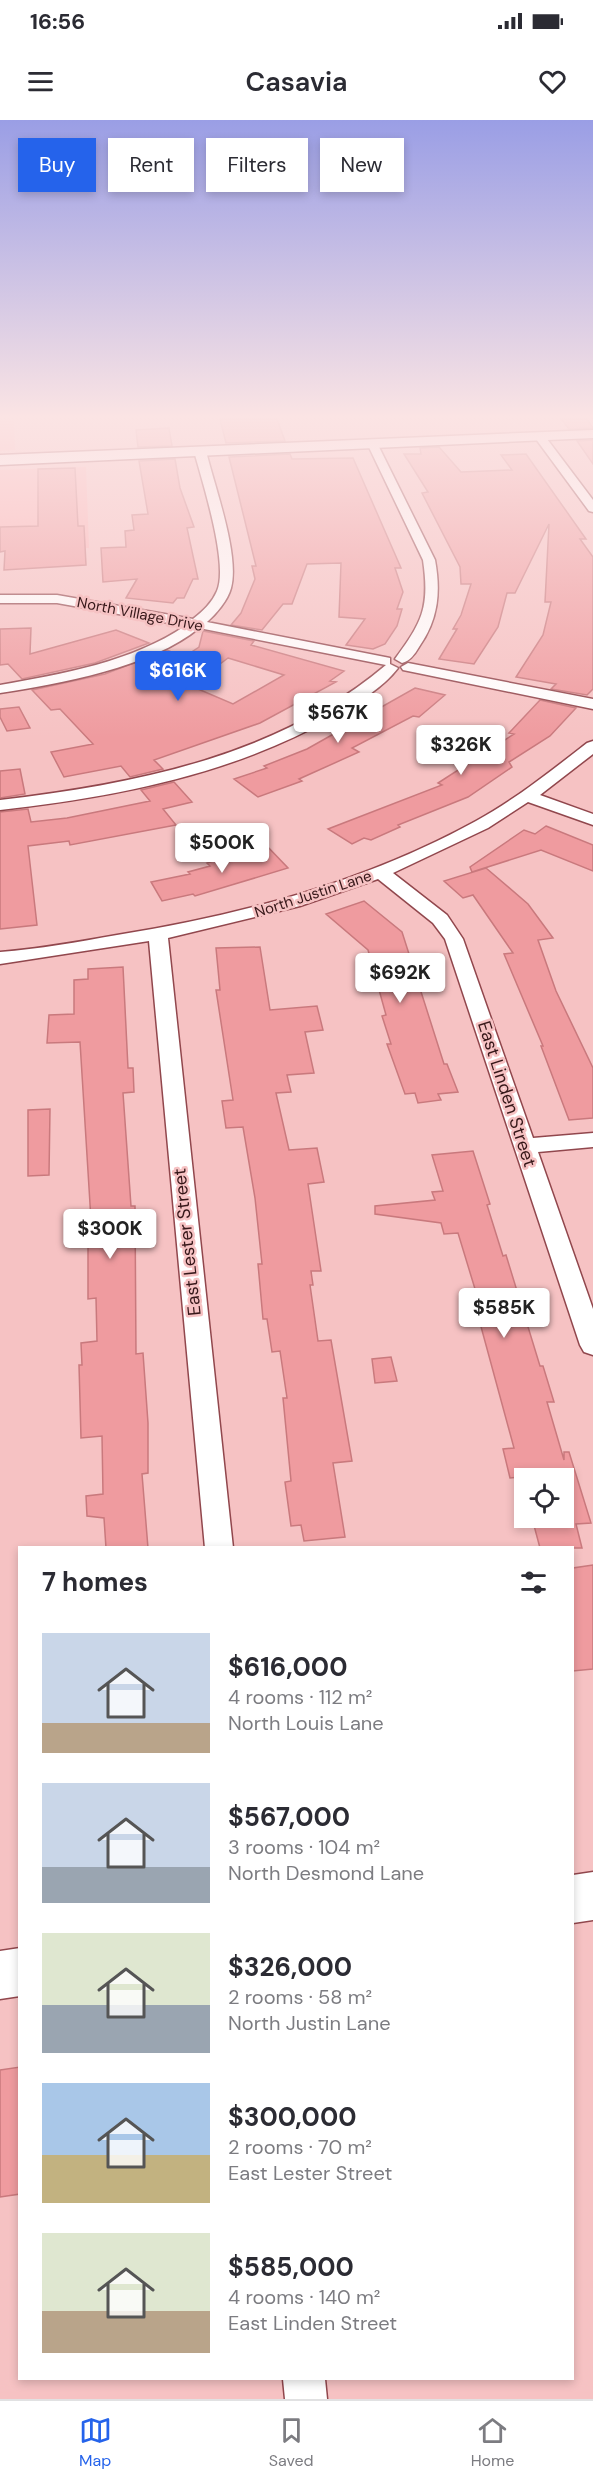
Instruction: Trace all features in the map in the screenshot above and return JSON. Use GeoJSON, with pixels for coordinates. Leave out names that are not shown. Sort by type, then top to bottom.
{"type":"FeatureCollection","features":[{"type":"Feature","properties":{"kind":"main road"},"geometry":{"type":"LineString","coordinates":[[574,1899],[593,1896]]}},
{"type":"Feature","properties":{"kind":"main road"},"geometry":{"type":"LineString","coordinates":[[0,1975],[18,1972]]}},
{"type":"Feature","properties":{"kind":"street"},"geometry":{"type":"LineString","coordinates":[[0,689],[39,684],[110,665],[164,644],[196,624],[224,591],[226,574],[216,525]]}},
{"type":"Feature","properties":{"kind":"street"},"geometry":{"type":"LineString","coordinates":[[0,805],[53,800],[127,786],[245,751],[298,729],[349,701],[397,664],[421,637],[433,607],[433,581],[429,560],[412,525]]}},
{"type":"Feature","properties":{"kind":"street","name":"North Village Drive"},"geometry":{"type":"LineString","coordinates":[[0,599],[57,599],[97,604],[593,704]]}},
{"type":"Feature","properties":{"kind":"street","name":"North Justin Lane"},"geometry":{"type":"LineString","coordinates":[[0,958],[158,935],[266,911],[380,872],[452,839],[528,796],[593,746]]}},
{"type":"Feature","properties":{"kind":"street"},"geometry":{"type":"LineString","coordinates":[[528,796],[593,820]]}},
{"type":"Feature","properties":{"kind":"street","name":"East Linden Street"},"geometry":{"type":"LineString","coordinates":[[380,872],[432,912],[454,939],[593,1345]]}},
{"type":"Feature","properties":{"kind":"street","name":"East Lester Street"},"geometry":{"type":"LineString","coordinates":[[158,935],[219,1546]]}},
{"type":"Feature","properties":{"kind":"street"},"geometry":{"type":"LineString","coordinates":[[524,1146],[593,1140]]}},
{"type":"Feature","properties":{"kind":"street"},"geometry":{"type":"LineString","coordinates":[[304,2380],[306,2399]]}},
{"type":"Feature","properties":{"kind":"shaded area"},"geometry":{"type":"Polygon","coordinates":[[[0,525],[88,525],[89,548],[0,552],[0,525]]]}},
{"type":"Feature","properties":{"kind":"building"},"geometry":{"type":"Polygon","coordinates":[[[133,525],[193,525],[187,528],[198,579],[193,579],[184,598],[177,598],[173,603],[126,598],[137,579],[103,582],[101,548],[126,547],[125,531],[134,530],[133,525]]]}},
{"type":"Feature","properties":{"kind":"building"},"geometry":{"type":"Polygon","coordinates":[[[246,525],[382,525],[401,568],[395,568],[403,592],[397,609],[402,609],[397,626],[385,644],[373,649],[346,645],[365,619],[339,617],[341,563],[307,564],[292,604],[283,604],[262,630],[231,625],[241,613],[255,579],[252,566],[256,566],[246,525]]]}},
{"type":"Feature","properties":{"kind":"building"},"geometry":{"type":"Polygon","coordinates":[[[439,525],[548,525],[515,593],[507,593],[498,627],[474,664],[439,659],[457,629],[453,629],[461,615],[471,584],[461,584],[460,567],[439,525]]]}},
{"type":"Feature","properties":{"kind":"building"},"geometry":{"type":"Polygon","coordinates":[[[549,525],[576,525],[586,539],[580,539],[593,557],[593,689],[587,695],[551,689],[556,684],[516,677],[543,635],[551,602],[545,602],[549,525]]]}},
{"type":"Feature","properties":{"kind":"building"},"geometry":{"type":"Polygon","coordinates":[[[84,526],[86,565],[4,570],[5,551],[0,552],[0,527],[84,526]]]}},
{"type":"Feature","properties":{"kind":"building"},"geometry":{"type":"Polygon","coordinates":[[[31,628],[30,654],[116,630],[149,643],[95,663],[22,679],[8,664],[0,665],[0,629],[31,628]]]}},
{"type":"Feature","properties":{"kind":"building"},"geometry":{"type":"Polygon","coordinates":[[[203,631],[254,641],[251,645],[344,671],[330,681],[336,682],[260,723],[154,760],[163,769],[130,777],[121,766],[64,777],[51,752],[93,744],[60,709],[51,710],[32,690],[105,674],[167,650],[184,657],[199,647],[203,631]],[[228,658],[191,686],[233,704],[284,675],[228,658]]]}},
{"type":"Feature","properties":{"kind":"building"},"geometry":{"type":"Polygon","coordinates":[[[415,688],[445,695],[419,717],[413,716],[352,748],[359,752],[299,779],[302,781],[258,797],[234,779],[267,768],[264,766],[307,749],[415,688]]]}},
{"type":"Feature","properties":{"kind":"building"},"geometry":{"type":"Polygon","coordinates":[[[540,700],[576,708],[550,736],[509,762],[512,767],[468,797],[398,825],[400,827],[371,840],[364,838],[352,844],[328,829],[442,785],[438,783],[514,734],[509,733],[540,700]]]}},
{"type":"Feature","properties":{"kind":"building"},"geometry":{"type":"Polygon","coordinates":[[[19,707],[30,728],[7,731],[0,717],[0,709],[19,707]]]}},
{"type":"Feature","properties":{"kind":"building"},"geometry":{"type":"Polygon","coordinates":[[[20,769],[25,794],[0,798],[0,771],[20,769]]]}},
{"type":"Feature","properties":{"kind":"building"},"geometry":{"type":"Polygon","coordinates":[[[174,782],[192,802],[163,809],[176,825],[70,845],[69,841],[28,846],[37,925],[0,929],[0,812],[28,809],[31,822],[67,818],[150,801],[141,790],[174,782]]]}},
{"type":"Feature","properties":{"kind":"building"},"geometry":{"type":"Polygon","coordinates":[[[546,826],[593,845],[593,871],[541,850],[472,872],[470,867],[524,830],[535,834],[546,826]]]}},
{"type":"Feature","properties":{"kind":"building"},"geometry":{"type":"Polygon","coordinates":[[[265,844],[288,868],[195,896],[193,894],[162,901],[151,882],[190,874],[188,872],[210,866],[207,863],[265,844]]]}},
{"type":"Feature","properties":{"kind":"building"},"geometry":{"type":"Polygon","coordinates":[[[486,868],[528,904],[553,938],[538,940],[556,991],[593,1068],[593,1118],[569,1120],[541,1046],[543,1046],[504,954],[513,953],[473,895],[463,898],[444,881],[486,868]]]}},
{"type":"Feature","properties":{"kind":"building"},"geometry":{"type":"Polygon","coordinates":[[[364,901],[402,932],[444,1064],[447,1064],[458,1092],[438,1094],[441,1100],[418,1103],[415,1093],[405,1094],[387,1044],[391,1044],[382,1016],[386,1015],[368,950],[326,914],[364,901]]]}},
{"type":"Feature","properties":{"kind":"building"},"geometry":{"type":"Polygon","coordinates":[[[260,947],[270,1010],[317,1006],[323,1030],[305,1032],[314,1073],[287,1075],[291,1092],[276,1093],[289,1150],[317,1148],[324,1182],[308,1184],[321,1271],[311,1271],[313,1285],[310,1285],[318,1341],[331,1340],[352,1461],[333,1463],[345,1537],[304,1541],[301,1525],[291,1526],[285,1482],[291,1481],[283,1398],[287,1398],[280,1351],[272,1352],[267,1319],[263,1319],[258,1264],[262,1264],[255,1198],[243,1127],[226,1128],[222,1101],[233,1100],[216,990],[220,990],[216,948],[260,947]]]}},
{"type":"Feature","properties":{"kind":"building"},"geometry":{"type":"Polygon","coordinates":[[[123,967],[128,1068],[133,1068],[134,1092],[123,1093],[131,1206],[135,1206],[136,1354],[143,1353],[148,1423],[148,1473],[142,1474],[148,1546],[106,1546],[104,1518],[87,1516],[86,1496],[103,1494],[102,1436],[81,1438],[79,1365],[82,1365],[81,1343],[97,1341],[96,1298],[88,1299],[88,1244],[76,1245],[76,1221],[91,1220],[80,1042],[47,1043],[49,1015],[74,1014],[74,980],[88,979],[88,969],[123,967]]]}},
{"type":"Feature","properties":{"kind":"building"},"geometry":{"type":"Polygon","coordinates":[[[50,1109],[49,1175],[28,1176],[28,1110],[50,1109]]]}},
{"type":"Feature","properties":{"kind":"building"},"geometry":{"type":"Polygon","coordinates":[[[473,1151],[503,1256],[506,1255],[540,1366],[543,1366],[554,1402],[547,1402],[564,1460],[564,1452],[569,1452],[574,1468],[514,1468],[514,1478],[510,1478],[503,1449],[514,1448],[477,1312],[482,1312],[458,1233],[444,1234],[441,1223],[375,1214],[375,1206],[435,1200],[432,1192],[443,1191],[432,1155],[473,1151]]]}},
{"type":"Feature","properties":{"kind":"building"},"geometry":{"type":"Polygon","coordinates":[[[391,1357],[397,1381],[375,1383],[372,1359],[391,1357]]]}},
{"type":"Feature","properties":{"kind":"building"},"geometry":{"type":"Polygon","coordinates":[[[574,1468],[591,1523],[576,1524],[582,1548],[539,1546],[535,1528],[574,1528],[574,1468]]]}},
{"type":"Feature","properties":{"kind":"building"},"geometry":{"type":"Polygon","coordinates":[[[593,1565],[593,1669],[574,1671],[574,1568],[593,1565]]]}},
{"type":"Feature","properties":{"kind":"building"},"geometry":{"type":"Polygon","coordinates":[[[18,2067],[18,2194],[0,2197],[0,2070],[18,2067]]]}}]}
